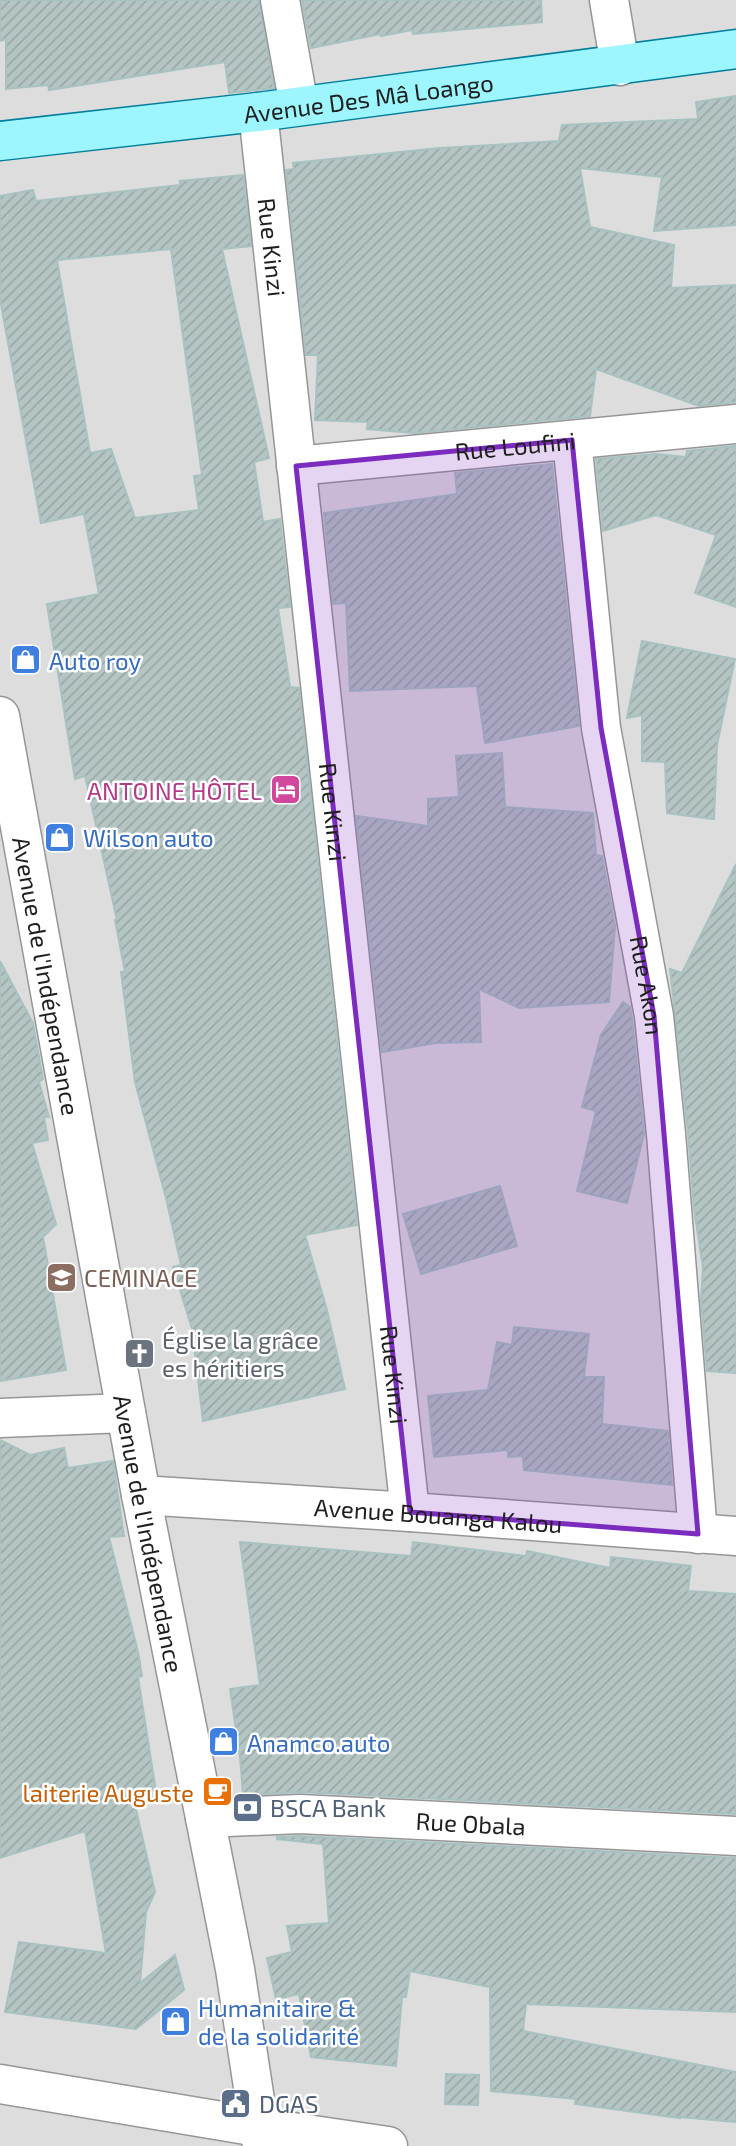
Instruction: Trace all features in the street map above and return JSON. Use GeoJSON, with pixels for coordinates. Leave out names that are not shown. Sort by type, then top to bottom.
{"type":"FeatureCollection","features":[{"type":"Feature","properties":{"kind":"main road","name":"Avenue Des Mâ Loango"},"geometry":{"type":"LineString","coordinates":[[0,141],[258,112],[736,49]]}},
{"type":"Feature","properties":{"kind":"street"},"geometry":{"type":"LineString","coordinates":[[280,0],[299,106]]}},
{"type":"Feature","properties":{"kind":"street"},"geometry":{"type":"LineString","coordinates":[[608,0],[620,66]]}},
{"type":"Feature","properties":{"kind":"street","name":"Rue Kinzi"},"geometry":{"type":"LineString","coordinates":[[258,112],[410,1512]]}},
{"type":"Feature","properties":{"kind":"street","name":"Rue Loufini"},"geometry":{"type":"LineString","coordinates":[[296,466],[736,424]]}},
{"type":"Feature","properties":{"kind":"street","name":"Rue Akon"},"geometry":{"type":"LineString","coordinates":[[572,440],[601,728],[654,1016],[698,1534]]}},
{"type":"Feature","properties":{"kind":"street","name":"Avenue de l'Indépendance"},"geometry":{"type":"LineString","coordinates":[[0,716],[141,1495],[235,1969],[260,2137]]}},
{"type":"Feature","properties":{"kind":"street"},"geometry":{"type":"LineString","coordinates":[[0,1418],[126,1413]]}},
{"type":"Feature","properties":{"kind":"street","name":"Avenue Bouanga Kalou"},"geometry":{"type":"LineString","coordinates":[[141,1495],[736,1536]]}},
{"type":"Feature","properties":{"kind":"street","name":"Rue Obala"},"geometry":{"type":"LineString","coordinates":[[205,1818],[300,1814],[736,1836]]}},
{"type":"Feature","properties":{"kind":"street"},"geometry":{"type":"LineString","coordinates":[[0,2084],[260,2137],[388,2146]]}},
{"type":"Feature","properties":{"kind":"highlighted area"},"geometry":{"type":"Polygon","coordinates":[[[572,440],[601,728],[654,1016],[698,1534],[410,1512],[296,466],[572,440]]]}},
{"type":"Feature","properties":{"kind":"shaded area"},"geometry":{"type":"Polygon","coordinates":[[[0,0],[736,0],[736,2146],[0,2146],[0,0]]]}},
{"type":"Feature","properties":{"kind":"building"},"geometry":{"type":"Polygon","coordinates":[[[0,0],[259,0],[274,88],[229,93],[225,62],[49,90],[48,85],[6,89],[6,39],[0,41],[0,0]]]}},
{"type":"Feature","properties":{"kind":"building"},"geometry":{"type":"Polygon","coordinates":[[[302,0],[541,0],[542,22],[413,34],[412,30],[311,48],[302,0]]]}},
{"type":"Feature","properties":{"kind":"building"},"geometry":{"type":"Polygon","coordinates":[[[736,96],[736,225],[654,231],[662,177],[580,168],[590,227],[674,245],[671,288],[736,285],[736,402],[699,406],[596,369],[590,416],[414,433],[367,429],[368,422],[315,420],[318,355],[306,355],[286,170],[294,169],[293,163],[440,148],[559,141],[562,125],[698,119],[696,102],[736,96]]]}},
{"type":"Feature","properties":{"kind":"building"},"geometry":{"type":"Polygon","coordinates":[[[243,175],[251,246],[222,249],[269,458],[254,462],[263,522],[280,519],[290,607],[278,608],[290,687],[299,688],[357,1225],[305,1235],[327,1310],[345,1389],[203,1421],[192,1329],[173,1267],[181,1265],[135,1082],[121,972],[125,972],[117,920],[85,776],[75,779],[47,604],[99,594],[84,514],[41,523],[0,299],[0,196],[33,190],[36,201],[180,185],[180,181],[243,175]],[[171,249],[57,260],[90,453],[111,449],[135,518],[199,510],[194,476],[202,475],[171,249]]]}},
{"type":"Feature","properties":{"kind":"building"},"geometry":{"type":"Polygon","coordinates":[[[736,446],[736,607],[695,593],[716,535],[656,515],[603,531],[596,459],[656,454],[686,457],[687,451],[736,446]]]}},
{"type":"Feature","properties":{"kind":"building"},"geometry":{"type":"Polygon","coordinates":[[[552,464],[579,726],[485,743],[477,686],[350,691],[346,603],[333,604],[324,513],[457,494],[455,473],[552,464]]]}},
{"type":"Feature","properties":{"kind":"building"},"geometry":{"type":"Polygon","coordinates":[[[642,641],[735,659],[717,745],[714,819],[667,813],[665,762],[642,761],[642,715],[627,718],[642,641]]]}},
{"type":"Feature","properties":{"kind":"building"},"geometry":{"type":"Polygon","coordinates":[[[502,753],[505,807],[593,813],[596,855],[602,856],[615,926],[609,1002],[519,1008],[479,989],[481,1042],[436,1043],[382,1052],[356,816],[428,826],[428,799],[459,797],[456,756],[502,753]]]}},
{"type":"Feature","properties":{"kind":"building"},"geometry":{"type":"Polygon","coordinates":[[[736,864],[736,1373],[707,1371],[701,1299],[703,1268],[694,1209],[670,969],[682,973],[736,864]]]}},
{"type":"Feature","properties":{"kind":"building"},"geometry":{"type":"Polygon","coordinates":[[[0,961],[33,1023],[43,1079],[39,1082],[49,1117],[44,1117],[48,1140],[32,1143],[56,1224],[43,1237],[66,1370],[0,1381],[0,961]]]}},
{"type":"Feature","properties":{"kind":"building"},"geometry":{"type":"Polygon","coordinates":[[[623,1002],[630,1007],[632,1019],[644,1134],[627,1203],[577,1191],[596,1111],[582,1107],[601,1035],[623,1002]]]}},
{"type":"Feature","properties":{"kind":"building"},"geometry":{"type":"Polygon","coordinates":[[[500,1186],[517,1246],[421,1274],[403,1214],[500,1186]]]}},
{"type":"Feature","properties":{"kind":"building"},"geometry":{"type":"Polygon","coordinates":[[[514,1327],[589,1334],[584,1377],[604,1377],[602,1424],[668,1431],[672,1485],[524,1470],[523,1456],[508,1457],[508,1450],[434,1457],[428,1396],[488,1390],[497,1342],[512,1345],[514,1327]]]}},
{"type":"Feature","properties":{"kind":"building"},"geometry":{"type":"Polygon","coordinates":[[[0,1440],[30,1455],[64,1448],[68,1468],[113,1461],[124,1536],[109,1537],[138,1652],[142,1676],[138,1677],[157,1798],[134,1801],[155,1892],[146,1912],[140,1983],[175,1955],[184,1990],[136,2029],[5,2012],[19,1942],[106,1953],[85,1831],[0,1858],[0,1440]]]}},
{"type":"Feature","properties":{"kind":"building"},"geometry":{"type":"Polygon","coordinates":[[[240,1542],[411,1556],[413,1542],[526,1556],[527,1551],[610,1568],[611,1557],[691,1566],[688,1591],[736,1594],[736,1814],[301,1792],[243,1795],[230,1689],[260,1685],[240,1542]]]}},
{"type":"Feature","properties":{"kind":"building"},"geometry":{"type":"Polygon","coordinates":[[[300,1836],[736,1858],[736,2012],[526,2004],[523,2031],[736,2072],[736,2122],[680,2118],[575,2104],[576,2099],[491,2091],[490,1987],[410,1971],[406,1997],[402,1997],[396,2066],[311,2057],[299,1994],[276,1999],[267,1958],[292,1952],[287,1926],[329,1923],[323,1844],[277,1839],[300,1836]]]}},
{"type":"Feature","properties":{"kind":"building"},"geometry":{"type":"Polygon","coordinates":[[[446,2074],[479,2075],[478,2105],[445,2104],[446,2074]]]}},
{"type":"Feature","properties":{"kind":"place","name":"Auto roy"},"geometry":{"type":"Point","coordinates":[26,660]}},
{"type":"Feature","properties":{"kind":"place","name":"ANTOINE HÔTEL"},"geometry":{"type":"Point","coordinates":[285,790]}},
{"type":"Feature","properties":{"kind":"place","name":"Wilson auto"},"geometry":{"type":"Point","coordinates":[60,837]}},
{"type":"Feature","properties":{"kind":"place","name":"CEMINACE"},"geometry":{"type":"Point","coordinates":[61,1277]}},
{"type":"Feature","properties":{"kind":"place","name":"Église la grâce es héritiers"},"geometry":{"type":"Point","coordinates":[139,1353]}},
{"type":"Feature","properties":{"kind":"place","name":"Anamco.auto"},"geometry":{"type":"Point","coordinates":[224,1742]}},
{"type":"Feature","properties":{"kind":"place","name":"laiterie Auguste"},"geometry":{"type":"Point","coordinates":[217,1792]}},
{"type":"Feature","properties":{"kind":"place","name":"BSCA Bank"},"geometry":{"type":"Point","coordinates":[247,1807]}},
{"type":"Feature","properties":{"kind":"place","name":"Humanitaire & de la solidarité"},"geometry":{"type":"Point","coordinates":[175,2021]}},
{"type":"Feature","properties":{"kind":"place","name":"DGAS"},"geometry":{"type":"Point","coordinates":[236,2103]}}]}
